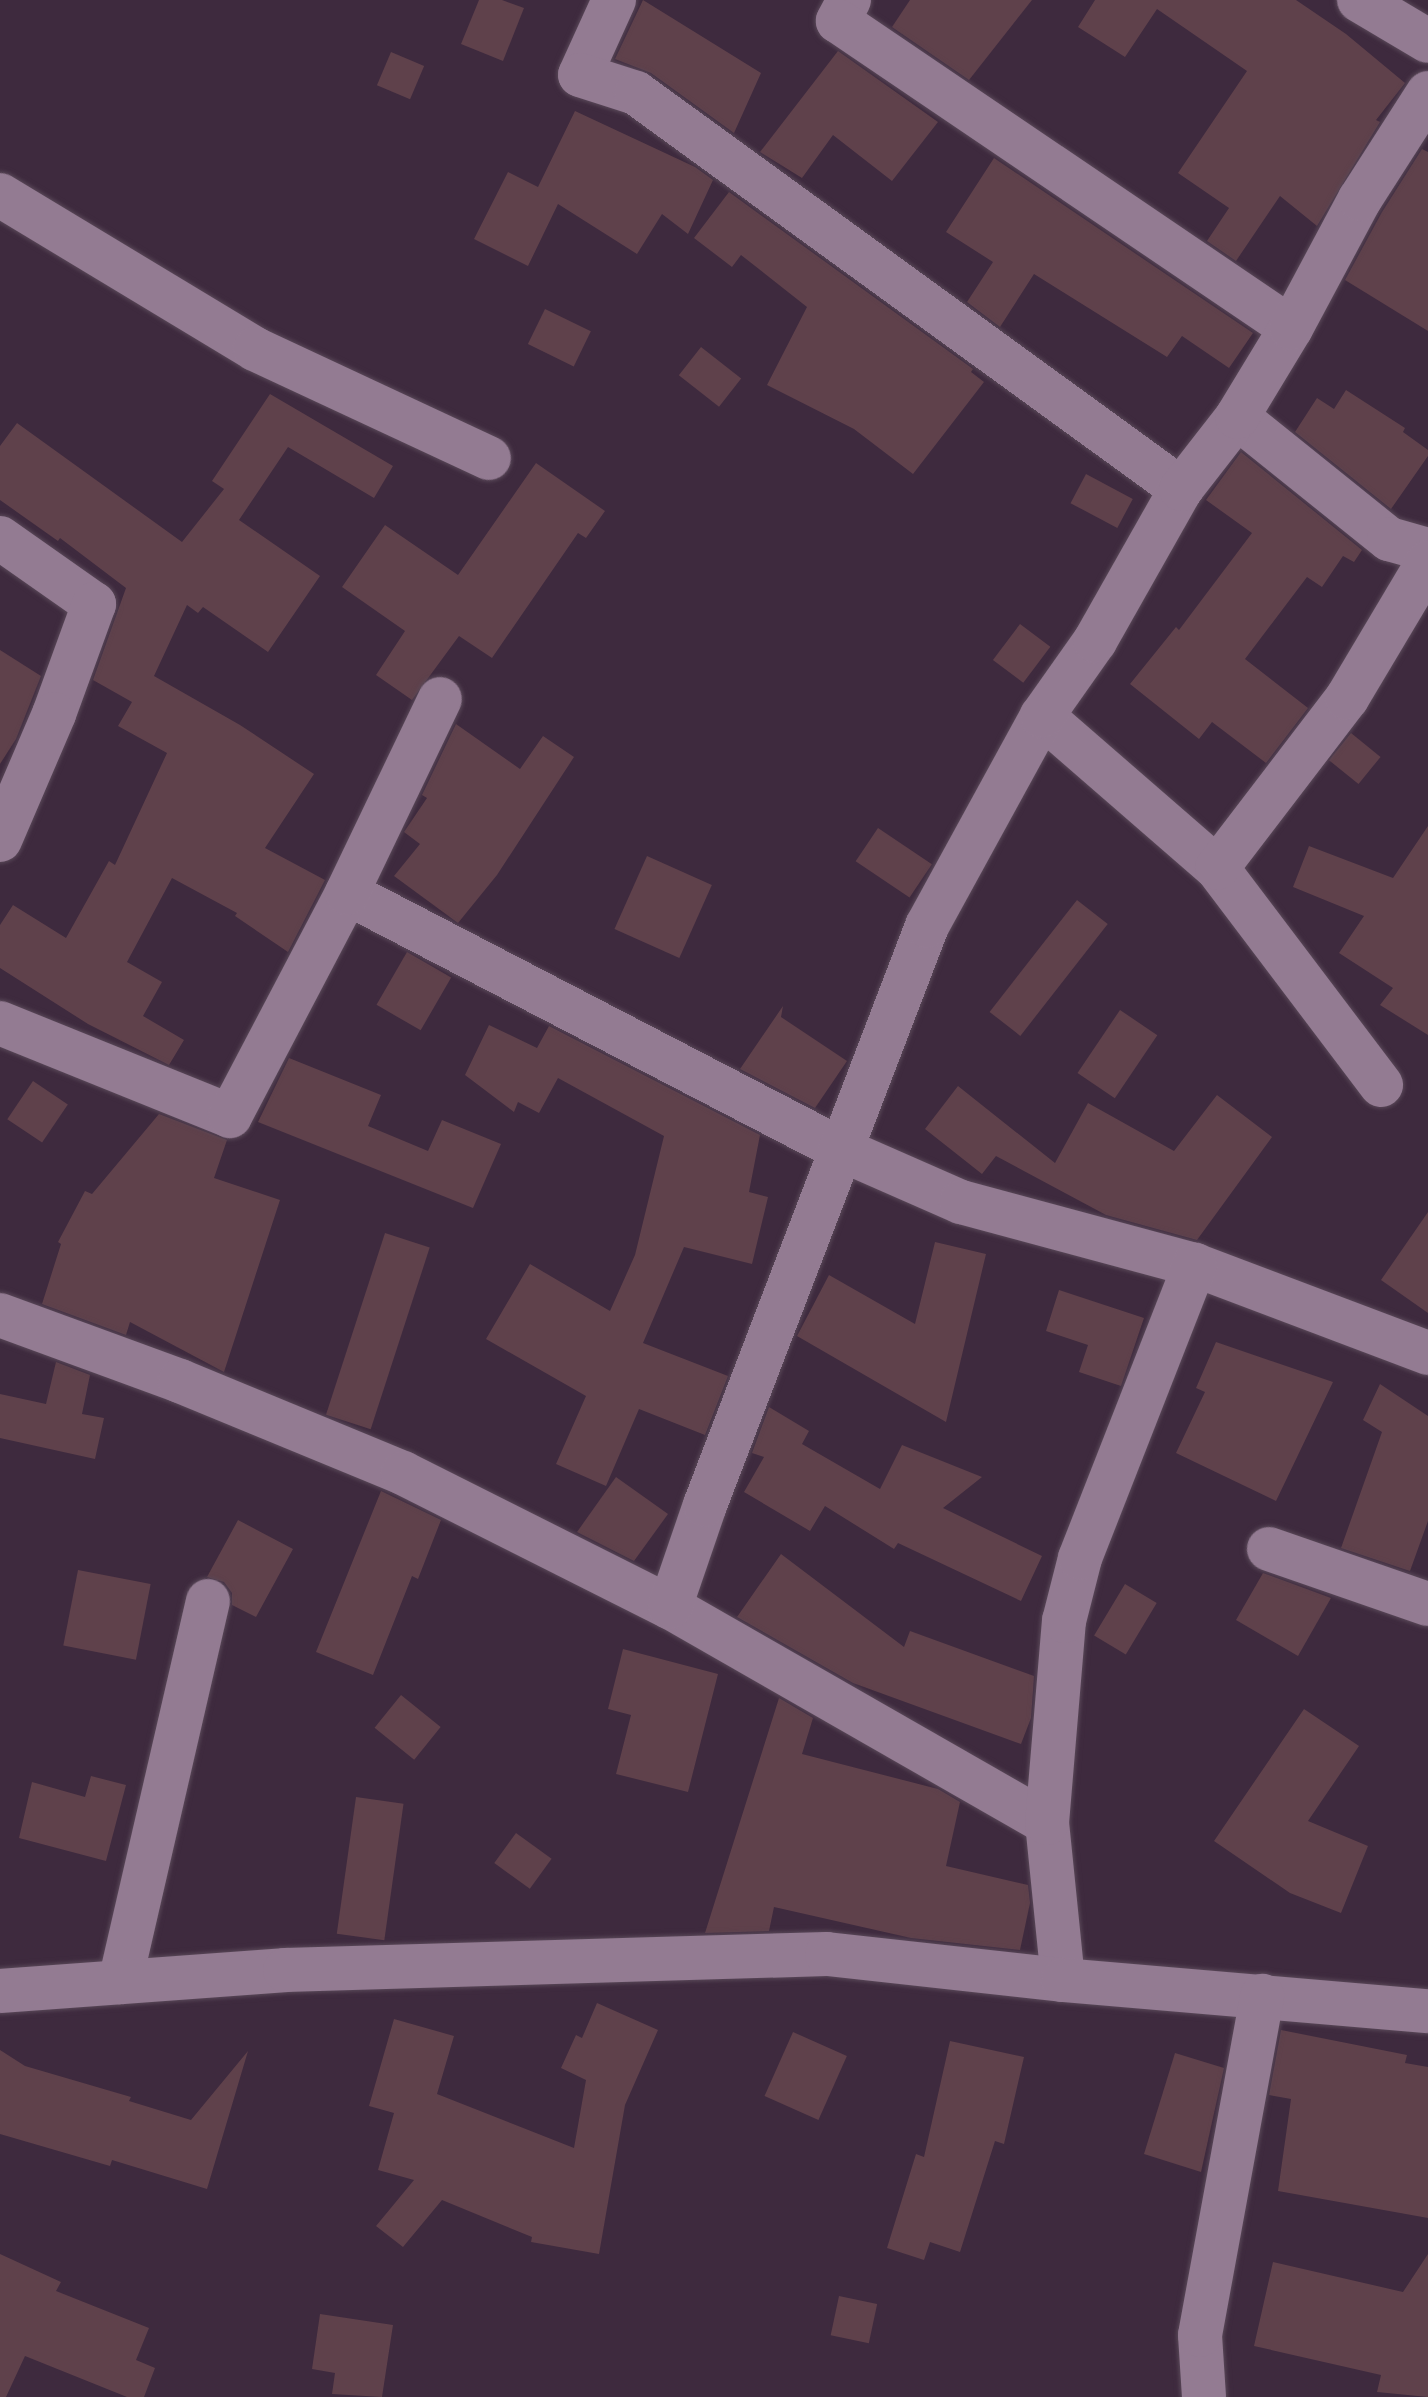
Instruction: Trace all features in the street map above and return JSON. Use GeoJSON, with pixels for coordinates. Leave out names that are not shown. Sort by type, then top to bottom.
{"type":"FeatureCollection","features":[{"type":"Feature","properties":{"kind":"street"},"geometry":{"type":"LineString","coordinates":[[614,0],[580,75],[636,93],[1181,489]]}},
{"type":"Feature","properties":{"kind":"street"},"geometry":{"type":"LineString","coordinates":[[849,0],[838,21],[1291,328]]}},
{"type":"Feature","properties":{"kind":"street"},"geometry":{"type":"LineString","coordinates":[[1359,0],[1428,41]]}},
{"type":"Feature","properties":{"kind":"street"},"geometry":{"type":"LineString","coordinates":[[670,1607],[705,1505],[927,926],[1042,716],[1095,641],[1181,489],[1237,417],[1291,328],[1360,199],[1428,93]]}},
{"type":"Feature","properties":{"kind":"street"},"geometry":{"type":"LineString","coordinates":[[0,195],[255,349],[489,458]]}},
{"type":"Feature","properties":{"kind":"street"},"geometry":{"type":"LineString","coordinates":[[1237,417],[1389,539],[1428,550]]}},
{"type":"Feature","properties":{"kind":"street"},"geometry":{"type":"LineString","coordinates":[[0,538],[94,604],[54,714],[0,840]]}},
{"type":"Feature","properties":{"kind":"street"},"geometry":{"type":"LineString","coordinates":[[1217,868],[1347,698],[1428,562]]}},
{"type":"Feature","properties":{"kind":"street"},"geometry":{"type":"LineString","coordinates":[[0,1023],[230,1116],[347,893],[440,699]]}},
{"type":"Feature","properties":{"kind":"street"},"geometry":{"type":"LineString","coordinates":[[1042,716],[1217,868],[1381,1085]]}},
{"type":"Feature","properties":{"kind":"street"},"geometry":{"type":"LineString","coordinates":[[347,893],[840,1149],[961,1202],[1195,1265],[1428,1353]]}},
{"type":"Feature","properties":{"kind":"street"},"geometry":{"type":"LineString","coordinates":[[1063,1980],[1047,1823],[1064,1621],[1080,1558],[1195,1265]]}},
{"type":"Feature","properties":{"kind":"street"},"geometry":{"type":"LineString","coordinates":[[0,1315],[180,1381],[403,1473],[670,1607],[1047,1823]]}},
{"type":"Feature","properties":{"kind":"street"},"geometry":{"type":"LineString","coordinates":[[1269,1549],[1428,1604]]}},
{"type":"Feature","properties":{"kind":"street"},"geometry":{"type":"LineString","coordinates":[[120,1982],[208,1601]]}},
{"type":"Feature","properties":{"kind":"street"},"geometry":{"type":"LineString","coordinates":[[0,1991],[285,1970],[827,1954],[1063,1980],[1428,2011]]}},
{"type":"Feature","properties":{"kind":"street"},"geometry":{"type":"LineString","coordinates":[[1204,2397],[1200,2335],[1262,1996]]}},
{"type":"Feature","properties":{"kind":"building"},"geometry":{"type":"Polygon","coordinates":[[[479,0],[502,0],[524,8],[503,61],[461,44],[479,0]]]}},
{"type":"Feature","properties":{"kind":"building"},"geometry":{"type":"Polygon","coordinates":[[[643,0],[761,73],[734,133],[651,73],[615,59],[643,0]]]}},
{"type":"Feature","properties":{"kind":"building"},"geometry":{"type":"Polygon","coordinates":[[[910,0],[1032,0],[969,80],[892,27],[910,0]]]}},
{"type":"Feature","properties":{"kind":"building"},"geometry":{"type":"Polygon","coordinates":[[[1095,0],[1296,0],[1346,34],[1405,83],[1376,120],[1380,122],[1317,226],[1280,196],[1236,261],[1207,241],[1229,208],[1178,173],[1247,71],[1157,9],[1125,57],[1078,27],[1095,0]]]}},
{"type":"Feature","properties":{"kind":"building"},"geometry":{"type":"Polygon","coordinates":[[[838,51],[938,122],[892,181],[833,135],[802,178],[760,152],[838,51]]]}},
{"type":"Feature","properties":{"kind":"building"},"geometry":{"type":"Polygon","coordinates":[[[391,52],[424,66],[410,99],[377,85],[391,52]]]}},
{"type":"Feature","properties":{"kind":"building"},"geometry":{"type":"Polygon","coordinates":[[[575,111],[695,167],[713,180],[688,234],[662,214],[637,254],[558,204],[528,266],[474,239],[508,172],[538,187],[575,111]]]}},
{"type":"Feature","properties":{"kind":"building"},"geometry":{"type":"Polygon","coordinates":[[[1422,149],[1428,152],[1428,331],[1345,280],[1382,212],[1422,149]]]}},
{"type":"Feature","properties":{"kind":"building"},"geometry":{"type":"Polygon","coordinates":[[[994,158],[1253,333],[1229,368],[1182,336],[1167,357],[1034,274],[1000,327],[967,302],[993,262],[946,232],[994,158]]]}},
{"type":"Feature","properties":{"kind":"building"},"geometry":{"type":"Polygon","coordinates":[[[729,192],[973,369],[971,372],[984,382],[913,474],[854,429],[767,385],[807,307],[741,255],[732,267],[694,238],[729,192]]]}},
{"type":"Feature","properties":{"kind":"building"},"geometry":{"type":"Polygon","coordinates":[[[545,309],[591,331],[574,366],[528,344],[545,309]]]}},
{"type":"Feature","properties":{"kind":"building"},"geometry":{"type":"Polygon","coordinates":[[[701,347],[741,378],[719,407],[679,375],[701,347]]]}},
{"type":"Feature","properties":{"kind":"building"},"geometry":{"type":"Polygon","coordinates":[[[1346,390],[1405,428],[1403,432],[1428,450],[1428,456],[1391,509],[1295,432],[1317,398],[1334,409],[1346,390]]]}},
{"type":"Feature","properties":{"kind":"building"},"geometry":{"type":"Polygon","coordinates":[[[270,394],[393,466],[374,498],[288,447],[239,520],[320,576],[268,652],[203,607],[198,613],[187,605],[154,676],[240,725],[314,774],[265,848],[325,880],[288,952],[235,916],[237,913],[172,878],[127,962],[162,982],[143,1016],[184,1040],[169,1065],[88,1024],[0,968],[0,925],[13,905],[66,938],[109,861],[115,865],[167,753],[118,726],[132,702],[93,680],[126,588],[60,538],[58,541],[0,500],[0,446],[17,423],[182,542],[224,489],[212,481],[270,394]]]}},
{"type":"Feature","properties":{"kind":"building"},"geometry":{"type":"Polygon","coordinates":[[[1241,452],[1362,550],[1354,562],[1343,556],[1322,587],[1307,577],[1245,659],[1308,708],[1266,763],[1212,722],[1199,739],[1130,684],[1176,627],[1179,630],[1252,533],[1206,500],[1241,452]]]}},
{"type":"Feature","properties":{"kind":"building"},"geometry":{"type":"Polygon","coordinates":[[[536,463],[605,511],[586,538],[578,533],[492,658],[459,636],[412,700],[376,675],[405,631],[342,587],[385,525],[458,575],[536,463]]]}},
{"type":"Feature","properties":{"kind":"building"},"geometry":{"type":"Polygon","coordinates":[[[1086,474],[1133,499],[1117,528],[1071,503],[1086,474]]]}},
{"type":"Feature","properties":{"kind":"building"},"geometry":{"type":"Polygon","coordinates":[[[1020,624],[1050,647],[1023,683],[993,660],[1020,624]]]}},
{"type":"Feature","properties":{"kind":"building"},"geometry":{"type":"Polygon","coordinates":[[[0,650],[41,676],[16,739],[0,764],[0,650]]]}},
{"type":"Feature","properties":{"kind":"building"},"geometry":{"type":"Polygon","coordinates":[[[456,724],[520,769],[543,736],[574,757],[497,875],[458,923],[394,876],[420,844],[404,832],[427,798],[422,795],[456,724]]]}},
{"type":"Feature","properties":{"kind":"building"},"geometry":{"type":"Polygon","coordinates":[[[1351,733],[1381,757],[1359,784],[1329,760],[1351,733]]]}},
{"type":"Feature","properties":{"kind":"building"},"geometry":{"type":"Polygon","coordinates":[[[1428,826],[1428,1035],[1380,1005],[1393,988],[1339,953],[1364,916],[1293,887],[1309,846],[1393,878],[1428,826]]]}},
{"type":"Feature","properties":{"kind":"building"},"geometry":{"type":"Polygon","coordinates":[[[878,828],[932,864],[910,898],[856,861],[878,828]]]}},
{"type":"Feature","properties":{"kind":"building"},"geometry":{"type":"Polygon","coordinates":[[[647,856],[712,885],[679,958],[614,929],[647,856]]]}},
{"type":"Feature","properties":{"kind":"building"},"geometry":{"type":"Polygon","coordinates":[[[1077,900],[1108,924],[1020,1036],[990,1012],[1077,900]]]}},
{"type":"Feature","properties":{"kind":"building"},"geometry":{"type":"Polygon","coordinates":[[[407,952],[451,977],[421,1030],[376,1005],[407,952]]]}},
{"type":"Feature","properties":{"kind":"building"},"geometry":{"type":"Polygon","coordinates":[[[783,1006],[781,1017],[847,1061],[815,1108],[740,1069],[783,1006]]]}},
{"type":"Feature","properties":{"kind":"building"},"geometry":{"type":"Polygon","coordinates":[[[1120,1010],[1157,1035],[1115,1098],[1078,1073],[1120,1010]]]}},
{"type":"Feature","properties":{"kind":"building"},"geometry":{"type":"Polygon","coordinates":[[[489,1025],[537,1048],[549,1026],[760,1135],[749,1192],[768,1197],[752,1264],[684,1247],[643,1343],[728,1376],[705,1435],[639,1409],[606,1486],[556,1464],[586,1396],[486,1339],[530,1264],[610,1311],[635,1255],[664,1136],[558,1078],[539,1113],[518,1102],[514,1112],[465,1075],[489,1025]]]}},
{"type":"Feature","properties":{"kind":"building"},"geometry":{"type":"Polygon","coordinates":[[[289,1058],[381,1095],[368,1126],[428,1151],[442,1120],[501,1144],[473,1208],[258,1122],[289,1058]]]}},
{"type":"Feature","properties":{"kind":"building"},"geometry":{"type":"Polygon","coordinates":[[[33,1081],[68,1104],[42,1143],[7,1119],[33,1081]]]}},
{"type":"Feature","properties":{"kind":"building"},"geometry":{"type":"Polygon","coordinates":[[[958,1086],[1055,1163],[1088,1103],[1174,1151],[1217,1095],[1272,1137],[1197,1240],[1106,1215],[996,1156],[982,1174],[925,1129],[958,1086]]]}},
{"type":"Feature","properties":{"kind":"building"},"geometry":{"type":"Polygon","coordinates":[[[159,1114],[227,1140],[214,1178],[280,1200],[224,1372],[130,1322],[126,1335],[42,1304],[61,1244],[58,1242],[85,1191],[92,1194],[159,1114]]]}},
{"type":"Feature","properties":{"kind":"building"},"geometry":{"type":"Polygon","coordinates":[[[1428,1212],[1428,1313],[1381,1280],[1428,1212]]]}},
{"type":"Feature","properties":{"kind":"building"},"geometry":{"type":"Polygon","coordinates":[[[385,1233],[430,1248],[371,1429],[326,1415],[385,1233]]]}},
{"type":"Feature","properties":{"kind":"building"},"geometry":{"type":"Polygon","coordinates":[[[935,1242],[986,1254],[946,1422],[797,1336],[829,1275],[915,1324],[935,1242]]]}},
{"type":"Feature","properties":{"kind":"building"},"geometry":{"type":"Polygon","coordinates":[[[1059,1290],[1144,1318],[1121,1386],[1079,1372],[1088,1345],[1046,1331],[1059,1290]]]}},
{"type":"Feature","properties":{"kind":"building"},"geometry":{"type":"Polygon","coordinates":[[[1216,1342],[1333,1382],[1276,1501],[1176,1453],[1205,1392],[1196,1388],[1216,1342]]]}},
{"type":"Feature","properties":{"kind":"building"},"geometry":{"type":"Polygon","coordinates":[[[56,1362],[90,1375],[82,1414],[104,1418],[95,1459],[0,1438],[0,1394],[46,1404],[56,1362]]]}},
{"type":"Feature","properties":{"kind":"building"},"geometry":{"type":"Polygon","coordinates":[[[1380,1384],[1428,1416],[1428,1521],[1410,1571],[1341,1548],[1382,1432],[1363,1420],[1380,1384]]]}},
{"type":"Feature","properties":{"kind":"building"},"geometry":{"type":"Polygon","coordinates":[[[769,1407],[809,1431],[802,1444],[880,1489],[902,1445],[982,1477],[943,1508],[1042,1556],[1021,1601],[898,1543],[894,1549],[825,1506],[810,1531],[744,1492],[764,1457],[752,1453],[769,1407]]]}},
{"type":"Feature","properties":{"kind":"building"},"geometry":{"type":"Polygon","coordinates":[[[616,1477],[668,1514],[634,1561],[577,1532],[616,1477]]]}},
{"type":"Feature","properties":{"kind":"building"},"geometry":{"type":"Polygon","coordinates":[[[381,1491],[441,1520],[418,1579],[412,1576],[373,1675],[316,1652],[381,1491]]]}},
{"type":"Feature","properties":{"kind":"building"},"geometry":{"type":"Polygon","coordinates":[[[238,1520],[293,1549],[256,1617],[232,1605],[232,1593],[224,1582],[207,1577],[238,1520]]]}},
{"type":"Feature","properties":{"kind":"building"},"geometry":{"type":"Polygon","coordinates":[[[781,1554],[904,1647],[910,1631],[1034,1676],[1031,1718],[1021,1744],[853,1683],[737,1617],[781,1554]]]}},
{"type":"Feature","properties":{"kind":"building"},"geometry":{"type":"Polygon","coordinates":[[[78,1570],[151,1584],[136,1660],[63,1646],[78,1570]]]}},
{"type":"Feature","properties":{"kind":"building"},"geometry":{"type":"Polygon","coordinates":[[[1263,1573],[1331,1598],[1298,1656],[1236,1620],[1263,1573]]]}},
{"type":"Feature","properties":{"kind":"building"},"geometry":{"type":"Polygon","coordinates":[[[1125,1584],[1157,1603],[1126,1654],[1094,1635],[1125,1584]]]}},
{"type":"Feature","properties":{"kind":"building"},"geometry":{"type":"Polygon","coordinates":[[[623,1649],[718,1674],[688,1792],[616,1774],[631,1715],[608,1709],[623,1649]]]}},
{"type":"Feature","properties":{"kind":"building"},"geometry":{"type":"Polygon","coordinates":[[[401,1695],[441,1727],[414,1760],[375,1728],[401,1695]]]}},
{"type":"Feature","properties":{"kind":"building"},"geometry":{"type":"Polygon","coordinates":[[[779,1698],[813,1718],[802,1754],[938,1789],[960,1802],[946,1866],[1028,1885],[1030,1903],[1020,1950],[911,1938],[774,1907],[769,1931],[705,1933],[779,1698]]]}},
{"type":"Feature","properties":{"kind":"building"},"geometry":{"type":"Polygon","coordinates":[[[1304,1709],[1359,1746],[1308,1821],[1368,1846],[1341,1913],[1290,1893],[1214,1841],[1304,1709]]]}},
{"type":"Feature","properties":{"kind":"building"},"geometry":{"type":"Polygon","coordinates":[[[91,1776],[126,1785],[106,1861],[19,1838],[32,1782],[85,1797],[91,1776]]]}},
{"type":"Feature","properties":{"kind":"building"},"geometry":{"type":"Polygon","coordinates":[[[356,1797],[404,1804],[384,1940],[337,1934],[356,1797]]]}},
{"type":"Feature","properties":{"kind":"building"},"geometry":{"type":"Polygon","coordinates":[[[516,1833],[552,1859],[530,1889],[494,1863],[516,1833]]]}},
{"type":"Feature","properties":{"kind":"building"},"geometry":{"type":"Polygon","coordinates":[[[597,2003],[658,2030],[625,2105],[599,2254],[531,2242],[532,2237],[442,2200],[403,2247],[376,2226],[414,2180],[378,2170],[394,2113],[369,2106],[394,2019],[454,2036],[437,2094],[574,2148],[586,2080],[561,2068],[576,2035],[582,2038],[597,2003]]]}},
{"type":"Feature","properties":{"kind":"building"},"geometry":{"type":"Polygon","coordinates":[[[1281,2030],[1407,2055],[1405,2063],[1428,2067],[1428,2218],[1278,2191],[1291,2099],[1269,2095],[1281,2030]]]}},
{"type":"Feature","properties":{"kind":"building"},"geometry":{"type":"Polygon","coordinates":[[[793,2032],[847,2056],[818,2120],[765,2096],[793,2032]]]}},
{"type":"Feature","properties":{"kind":"building"},"geometry":{"type":"Polygon","coordinates":[[[950,2041],[1024,2057],[1004,2144],[995,2141],[960,2252],[930,2242],[924,2260],[887,2248],[916,2154],[924,2157],[950,2041]]]}},
{"type":"Feature","properties":{"kind":"building"},"geometry":{"type":"Polygon","coordinates":[[[0,2050],[25,2066],[131,2097],[129,2101],[191,2120],[248,2051],[207,2189],[112,2160],[110,2166],[0,2134],[0,2050]]]}},
{"type":"Feature","properties":{"kind":"building"},"geometry":{"type":"Polygon","coordinates":[[[1175,2053],[1224,2068],[1201,2172],[1144,2154],[1175,2053]]]}},
{"type":"Feature","properties":{"kind":"building"},"geometry":{"type":"Polygon","coordinates":[[[0,2254],[61,2282],[56,2291],[149,2328],[136,2360],[155,2368],[144,2397],[127,2397],[25,2356],[6,2397],[0,2397],[0,2254]]]}},
{"type":"Feature","properties":{"kind":"building"},"geometry":{"type":"Polygon","coordinates":[[[1428,2254],[1428,2397],[1377,2392],[1381,2375],[1254,2346],[1273,2262],[1403,2292],[1428,2254]]]}},
{"type":"Feature","properties":{"kind":"building"},"geometry":{"type":"Polygon","coordinates":[[[839,2296],[877,2304],[869,2343],[831,2335],[839,2296]]]}},
{"type":"Feature","properties":{"kind":"building"},"geometry":{"type":"Polygon","coordinates":[[[320,2314],[393,2325],[382,2397],[332,2394],[335,2373],[312,2369],[320,2314]]]}}]}
